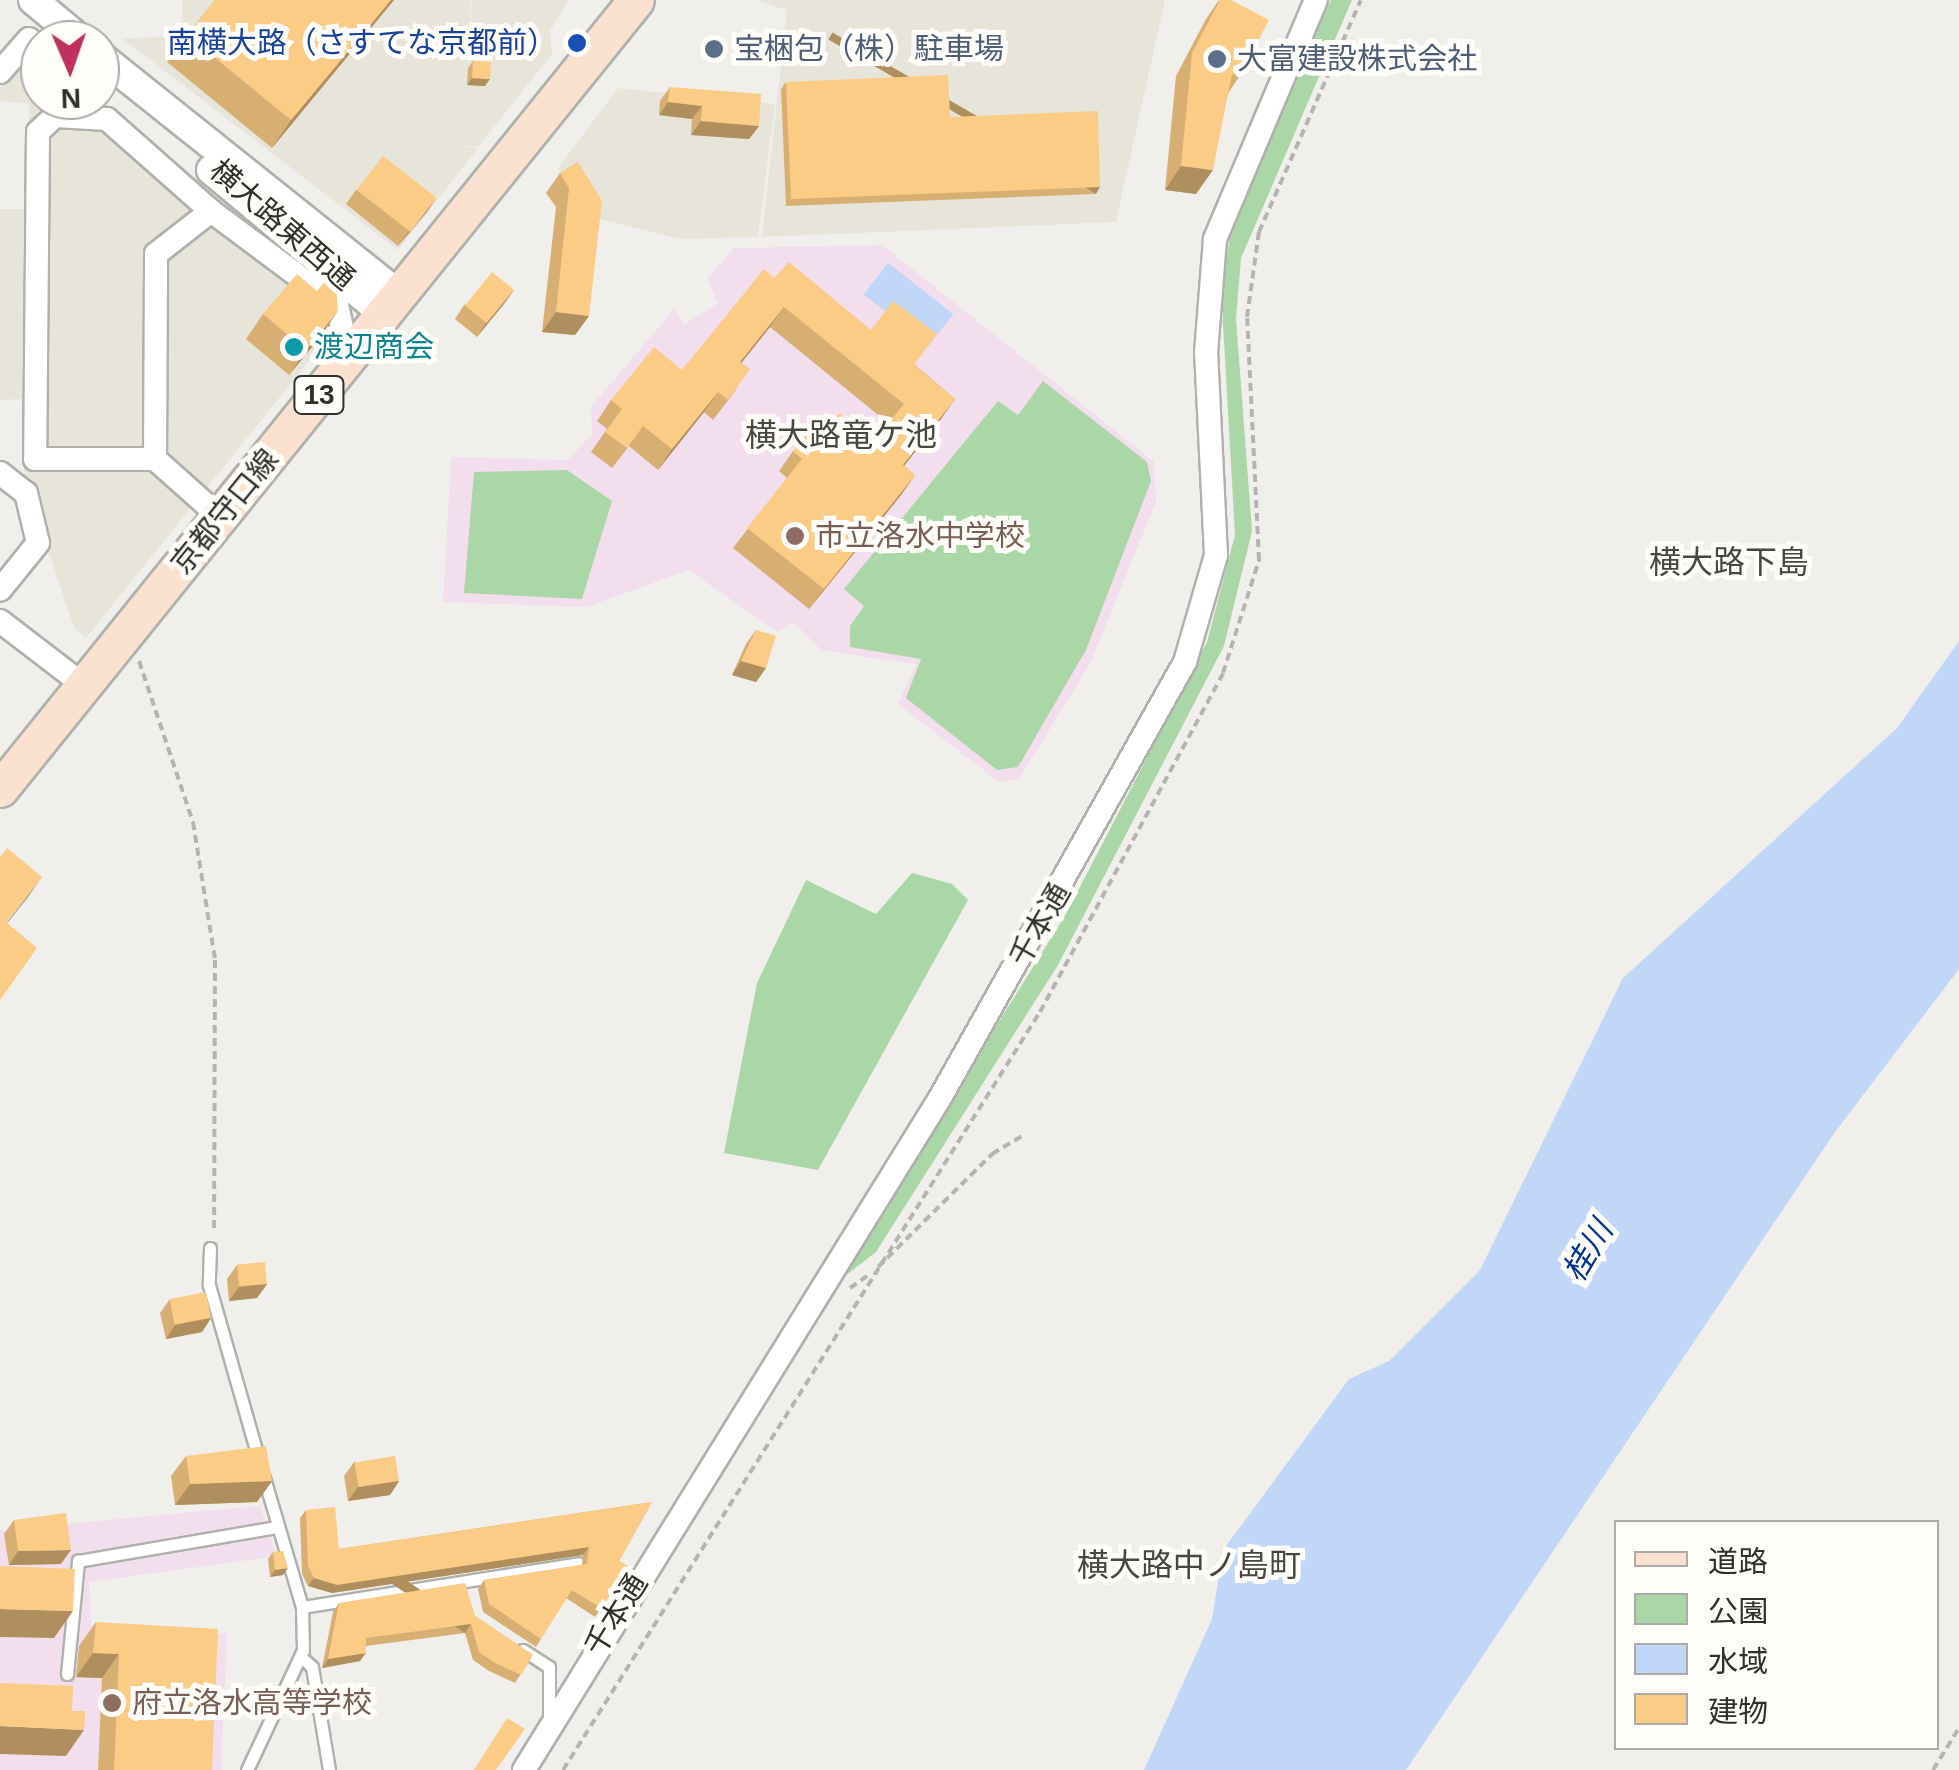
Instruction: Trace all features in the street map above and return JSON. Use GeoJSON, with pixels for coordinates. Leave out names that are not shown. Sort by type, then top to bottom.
{"type":"FeatureCollection","features":[{"type":"Feature","properties":{"kind":"main road","name":"京都守口線"},"geometry":{"type":"LineString","coordinates":[[1,787],[394,306],[636,0]]}},
{"type":"Feature","properties":{"kind":"street"},"geometry":{"type":"LineString","coordinates":[[33,0],[56,20]]}},
{"type":"Feature","properties":{"kind":"street","name":"千本通"},"geometry":{"type":"LineString","coordinates":[[524,1770],[940,1098],[1185,662],[1216,555],[1206,354],[1215,240],[1316,0]]}},
{"type":"Feature","properties":{"kind":"street"},"geometry":{"type":"LineString","coordinates":[[0,72],[20,50]]}},
{"type":"Feature","properties":{"kind":"street","name":"横大路東西通"},"geometry":{"type":"LineString","coordinates":[[120,73],[186,128],[213,173],[394,306]]}},
{"type":"Feature","properties":{"kind":"street"},"geometry":{"type":"LineString","coordinates":[[220,517],[155,459],[34,459],[38,132],[55,116],[107,120],[212,211],[337,305],[349,359]]}},
{"type":"Feature","properties":{"kind":"street"},"geometry":{"type":"LineString","coordinates":[[155,459],[156,254],[212,211]]}},
{"type":"Feature","properties":{"kind":"street"},"geometry":{"type":"LineString","coordinates":[[0,473],[26,493],[38,543],[0,590]]}},
{"type":"Feature","properties":{"kind":"street"},"geometry":{"type":"LineString","coordinates":[[0,621],[86,687]]}},
{"type":"Feature","properties":{"kind":"lane"},"geometry":{"type":"LineString","coordinates":[[210,1248],[209,1285],[302,1606],[301,1657],[247,1770]]}},
{"type":"Feature","properties":{"kind":"lane"},"geometry":{"type":"LineString","coordinates":[[66,1674],[78,1561],[277,1527]]}},
{"type":"Feature","properties":{"kind":"lane"},"geometry":{"type":"LineString","coordinates":[[302,1606],[579,1563]]}},
{"type":"Feature","properties":{"kind":"lane"},"geometry":{"type":"LineString","coordinates":[[58,1577],[77,1578]]}},
{"type":"Feature","properties":{"kind":"lane"},"geometry":{"type":"LineString","coordinates":[[466,1579],[467,1594]]}},
{"type":"Feature","properties":{"kind":"lane"},"geometry":{"type":"LineString","coordinates":[[505,1638],[549,1667],[550,1726]]}},
{"type":"Feature","properties":{"kind":"lane"},"geometry":{"type":"LineString","coordinates":[[301,1657],[312,1668],[329,1770]]}},
{"type":"Feature","properties":{"kind":"path"},"geometry":{"type":"LineString","coordinates":[[118,646],[151,682],[193,822],[216,960],[218,1211],[210,1248]]}},
{"type":"Feature","properties":{"kind":"path"},"geometry":{"type":"LineString","coordinates":[[837,1297],[1022,1136]]}},
{"type":"Feature","properties":{"kind":"path"},"geometry":{"type":"LineString","coordinates":[[1933,1770],[1959,1728]]}},
{"type":"Feature","properties":{"kind":"shaded area"},"geometry":{"type":"Polygon","coordinates":[[[182,0],[471,0],[467,64],[472,0],[569,0],[550,31],[552,54],[479,146],[460,146],[478,148],[398,250],[123,39],[182,35],[182,0]]]}},
{"type":"Feature","properties":{"kind":"shaded area"},"geometry":{"type":"Polygon","coordinates":[[[756,0],[1165,0],[1116,222],[762,237],[787,10],[756,0]]]}},
{"type":"Feature","properties":{"kind":"shaded area"},"geometry":{"type":"Polygon","coordinates":[[[20,65],[20,103],[0,101],[0,87],[20,65]]]}},
{"type":"Feature","properties":{"kind":"shaded area"},"geometry":{"type":"Polygon","coordinates":[[[618,88],[775,104],[758,237],[680,239],[587,216],[558,168],[618,88]]]}},
{"type":"Feature","properties":{"kind":"shaded area"},"geometry":{"type":"Polygon","coordinates":[[[120,116],[313,279],[329,336],[86,638],[74,628],[24,477],[25,399],[0,400],[0,209],[27,209],[29,120],[120,120],[120,116]]]}},
{"type":"Feature","properties":{"kind":"shaded area","name":"市立洛水中学校"},"geometry":{"type":"Polygon","coordinates":[[[882,245],[1154,462],[1156,502],[1090,664],[1019,779],[999,782],[898,704],[916,664],[821,650],[793,622],[778,632],[688,570],[587,607],[443,602],[451,457],[568,460],[592,434],[591,407],[674,309],[684,325],[718,303],[707,279],[734,248],[882,245]]]}},
{"type":"Feature","properties":{"kind":"shaded area","name":"府立洛水高等学校"},"geometry":{"type":"Polygon","coordinates":[[[260,1506],[277,1556],[89,1582],[92,1636],[227,1633],[221,1770],[0,1770],[0,1530],[260,1506]]]}},
{"type":"Feature","properties":{"kind":"green space"},"geometry":{"type":"Polygon","coordinates":[[[1331,0],[1352,0],[1241,258],[1236,319],[1252,531],[1224,646],[1058,965],[876,1252],[836,1283],[1066,914],[1207,642],[1235,535],[1221,289],[1235,208],[1331,0]]]}},
{"type":"Feature","properties":{"kind":"green space"},"geometry":{"type":"Polygon","coordinates":[[[1043,381],[1147,462],[1151,481],[1086,650],[1018,767],[997,770],[906,698],[921,659],[850,647],[850,626],[864,606],[844,589],[998,401],[1018,415],[1043,381]]]}},
{"type":"Feature","properties":{"kind":"green space"},"geometry":{"type":"Polygon","coordinates":[[[567,470],[612,501],[582,599],[464,593],[474,472],[567,470]]]}},
{"type":"Feature","properties":{"kind":"green space"},"geometry":{"type":"Polygon","coordinates":[[[912,873],[952,884],[968,900],[818,1170],[724,1153],[757,983],[806,880],[876,914],[912,873]]]}},
{"type":"Feature","properties":{"kind":"water"},"geometry":{"type":"Polygon","coordinates":[[[888,263],[953,314],[929,346],[863,295],[888,263]]]}},
{"type":"Feature","properties":{"kind":"water","name":"桂川"},"geometry":{"type":"Polygon","coordinates":[[[1959,641],[1959,969],[1835,1132],[1406,1770],[1144,1770],[1212,1619],[1223,1550],[1349,1379],[1389,1361],[1480,1270],[1623,978],[1897,728],[1959,641]]]}},
{"type":"Feature","properties":{"kind":"building"},"geometry":{"type":"Polygon","coordinates":[[[215,0],[391,0],[291,120],[187,35],[215,0]]]}},
{"type":"Feature","properties":{"kind":"building"},"geometry":{"type":"Polygon","coordinates":[[[1220,0],[1231,0],[1269,20],[1239,77],[1232,74],[1213,170],[1181,166],[1192,53],[1220,0]]]}},
{"type":"Feature","properties":{"kind":"building"},"geometry":{"type":"Polygon","coordinates":[[[473,61],[491,62],[490,79],[472,78],[473,61]]]}},
{"type":"Feature","properties":{"kind":"building"},"geometry":{"type":"Polygon","coordinates":[[[948,75],[950,117],[1098,111],[1100,187],[791,199],[786,82],[948,75]]]}},
{"type":"Feature","properties":{"kind":"building"},"geometry":{"type":"Polygon","coordinates":[[[670,87],[761,94],[759,126],[701,121],[702,106],[668,102],[670,87]]]}},
{"type":"Feature","properties":{"kind":"building"},"geometry":{"type":"Polygon","coordinates":[[[383,156],[437,198],[410,232],[357,190],[383,156]]]}},
{"type":"Feature","properties":{"kind":"building"},"geometry":{"type":"Polygon","coordinates":[[[578,162],[602,201],[589,316],[556,312],[569,188],[560,173],[578,162]]]}},
{"type":"Feature","properties":{"kind":"building"},"geometry":{"type":"Polygon","coordinates":[[[789,262],[871,330],[893,301],[937,334],[914,365],[955,399],[903,465],[915,475],[824,589],[747,528],[802,459],[793,451],[816,423],[825,430],[839,413],[874,441],[904,404],[784,307],[740,362],[750,369],[728,400],[718,392],[672,449],[643,426],[627,448],[605,432],[622,409],[611,400],[654,347],[682,370],[764,269],[774,278],[789,262]]]}},
{"type":"Feature","properties":{"kind":"building"},"geometry":{"type":"Polygon","coordinates":[[[492,272],[514,290],[487,323],[465,305],[492,272]]]}},
{"type":"Feature","properties":{"kind":"building"},"geometry":{"type":"Polygon","coordinates":[[[297,274],[317,291],[327,279],[336,286],[338,311],[306,350],[263,314],[297,274]]]}},
{"type":"Feature","properties":{"kind":"building"},"geometry":{"type":"Polygon","coordinates":[[[756,630],[776,636],[766,668],[741,661],[756,630]]]}},
{"type":"Feature","properties":{"kind":"building"},"geometry":{"type":"Polygon","coordinates":[[[7,848],[42,877],[6,922],[37,948],[0,1000],[0,857],[7,848]]]}},
{"type":"Feature","properties":{"kind":"building"},"geometry":{"type":"Polygon","coordinates":[[[265,1262],[267,1284],[239,1286],[237,1264],[265,1262]]]}},
{"type":"Feature","properties":{"kind":"building"},"geometry":{"type":"Polygon","coordinates":[[[206,1292],[211,1318],[175,1325],[170,1299],[206,1292]]]}},
{"type":"Feature","properties":{"kind":"building"},"geometry":{"type":"Polygon","coordinates":[[[266,1446],[272,1481],[190,1484],[186,1456],[266,1446]]]}},
{"type":"Feature","properties":{"kind":"building"},"geometry":{"type":"Polygon","coordinates":[[[395,1456],[399,1481],[358,1487],[355,1462],[395,1456]]]}},
{"type":"Feature","properties":{"kind":"building"},"geometry":{"type":"Polygon","coordinates":[[[652,1502],[619,1561],[629,1567],[601,1608],[572,1590],[541,1639],[489,1604],[484,1580],[587,1564],[589,1547],[337,1585],[314,1578],[308,1566],[306,1510],[335,1507],[339,1549],[652,1502]]]}},
{"type":"Feature","properties":{"kind":"building"},"geometry":{"type":"Polygon","coordinates":[[[66,1513],[71,1550],[18,1551],[14,1520],[66,1513]]]}},
{"type":"Feature","properties":{"kind":"building"},"geometry":{"type":"Polygon","coordinates":[[[283,1551],[288,1568],[275,1570],[273,1552],[283,1551]]]}},
{"type":"Feature","properties":{"kind":"building"},"geometry":{"type":"Polygon","coordinates":[[[0,1566],[75,1569],[73,1611],[0,1609],[0,1566]]]}},
{"type":"Feature","properties":{"kind":"building"},"geometry":{"type":"Polygon","coordinates":[[[465,1583],[475,1616],[533,1655],[521,1675],[479,1652],[471,1624],[366,1638],[366,1653],[328,1659],[339,1603],[465,1583]]]}},
{"type":"Feature","properties":{"kind":"building"},"geometry":{"type":"Polygon","coordinates":[[[96,1622],[218,1629],[212,1770],[114,1770],[119,1654],[93,1653],[96,1622]]]}},
{"type":"Feature","properties":{"kind":"building"},"geometry":{"type":"Polygon","coordinates":[[[0,1683],[73,1686],[72,1711],[85,1711],[84,1730],[0,1726],[0,1683]]]}},
{"type":"Feature","properties":{"kind":"building"},"geometry":{"type":"Polygon","coordinates":[[[507,1718],[525,1729],[496,1770],[474,1770],[507,1718]]]}},
{"type":"Feature","properties":{"kind":"place","name":"南横大路（さすてな京都前）"},"geometry":{"type":"Point","coordinates":[577,43]}},
{"type":"Feature","properties":{"kind":"place","name":"宝梱包（株）駐車場"},"geometry":{"type":"Point","coordinates":[714,49]}},
{"type":"Feature","properties":{"kind":"place","name":"大富建設株式会社"},"geometry":{"type":"Point","coordinates":[1217,59]}},
{"type":"Feature","properties":{"kind":"place","name":"渡辺商会"},"geometry":{"type":"Point","coordinates":[294,347]}},
{"type":"Feature","properties":{"kind":"place","name":"市立洛水中学校"},"geometry":{"type":"Point","coordinates":[795,536]}},
{"type":"Feature","properties":{"kind":"place","name":"府立洛水高等学校"},"geometry":{"type":"Point","coordinates":[112,1703]}},
{"type":"Feature","properties":{"kind":"district","name":"横大路竜ケ池"},"geometry":{"type":"Point","coordinates":[841,435]}},
{"type":"Feature","properties":{"kind":"district","name":"横大路下島"},"geometry":{"type":"Point","coordinates":[1729,562]}},
{"type":"Feature","properties":{"kind":"district","name":"横大路中ノ島町"},"geometry":{"type":"Point","coordinates":[1189,1565]}}]}
